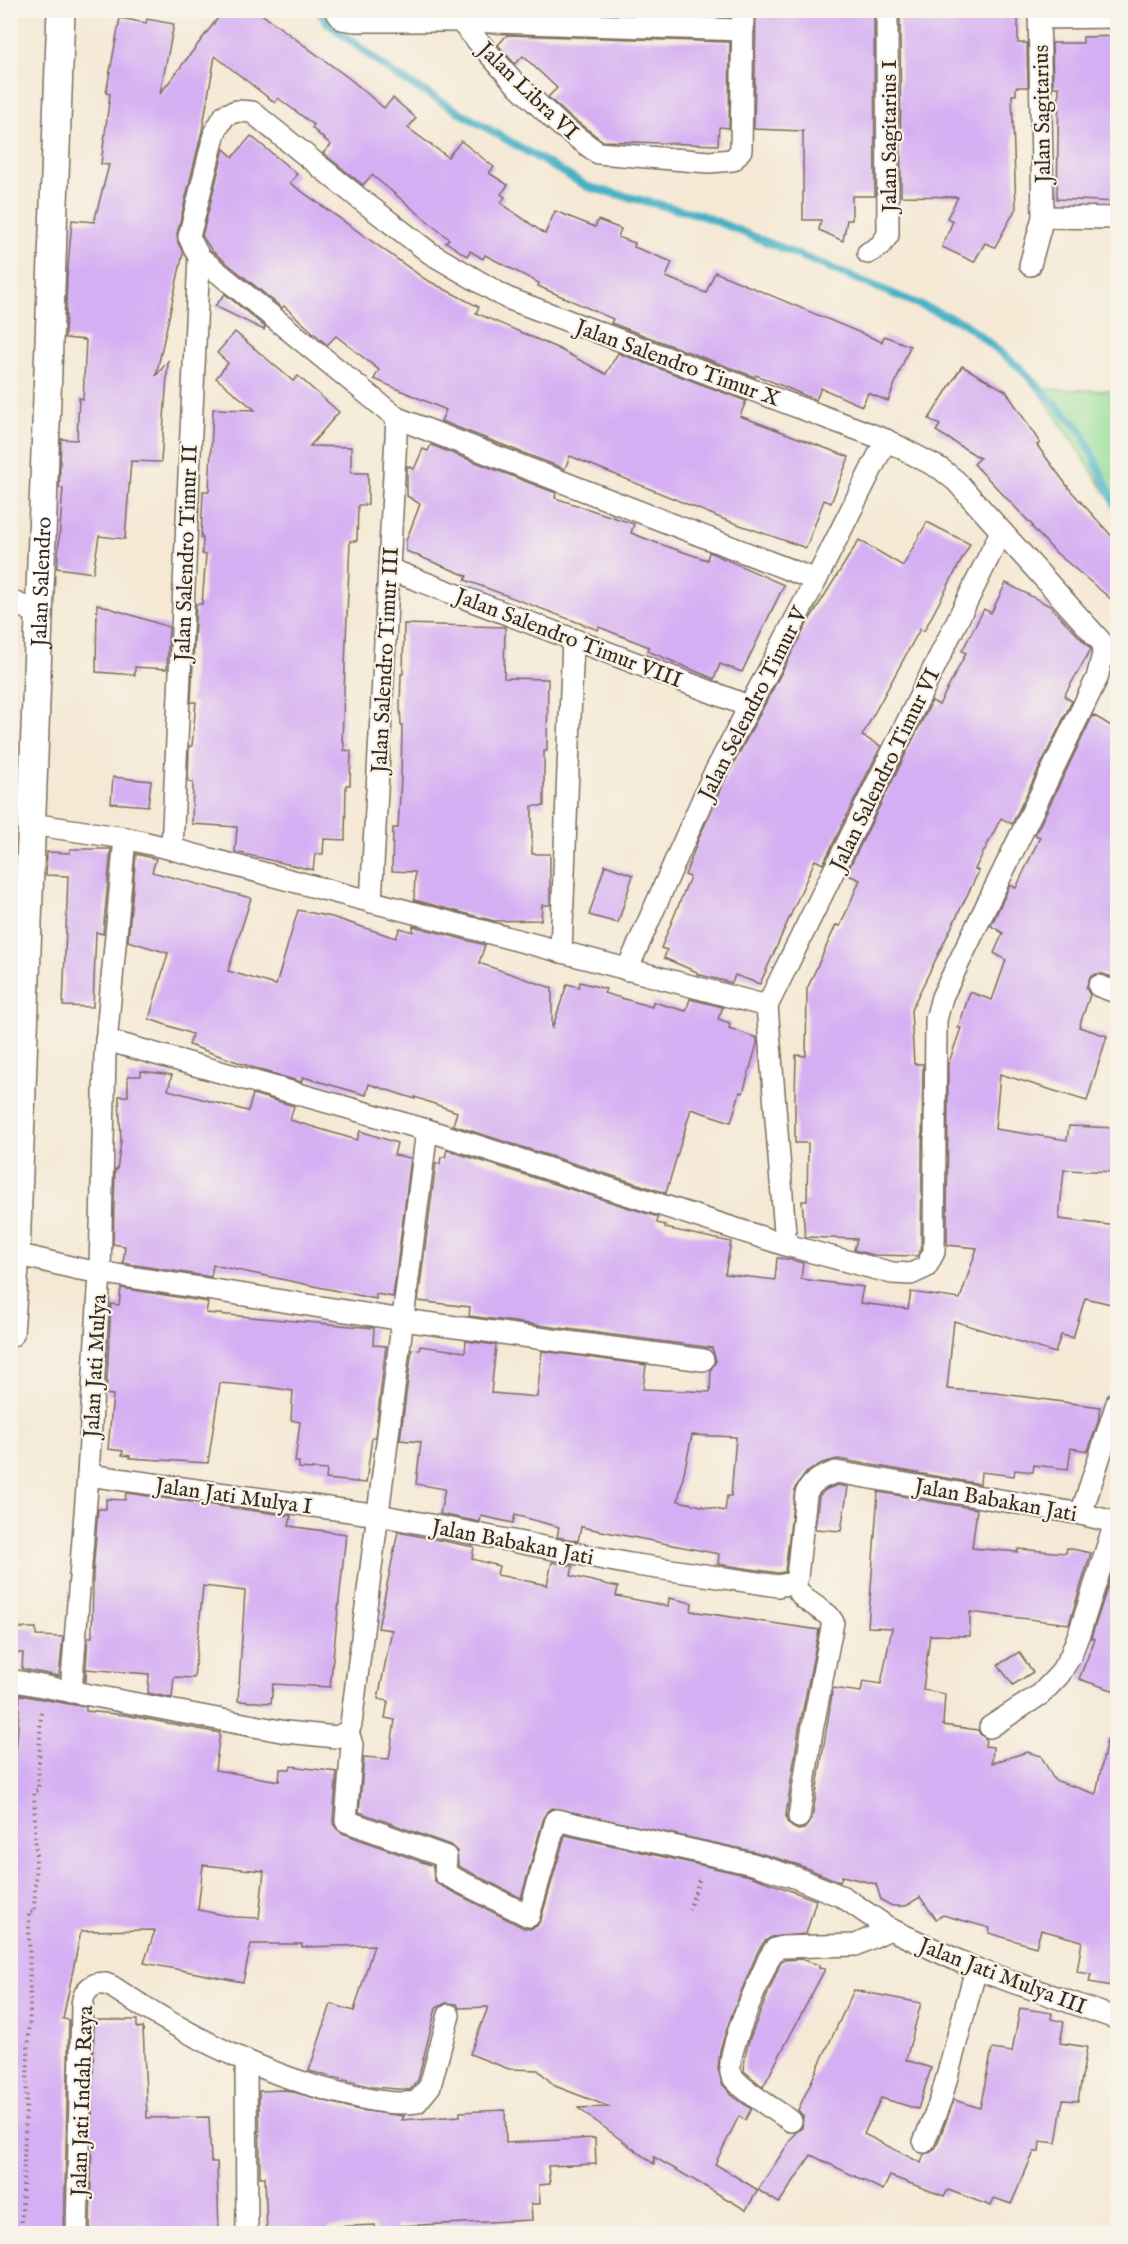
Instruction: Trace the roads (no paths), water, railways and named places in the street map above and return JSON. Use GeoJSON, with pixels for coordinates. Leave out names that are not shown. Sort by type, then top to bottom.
{"type":"FeatureCollection","features":[{"type":"Feature","properties":{"kind":"street","name":"Jalan Salendro"},"geometry":{"type":"LineString","coordinates":[[10,1333],[16,1254],[61,10]]}},
{"type":"Feature","properties":{"kind":"street"},"geometry":{"type":"LineString","coordinates":[[335,10],[342,19],[347,21],[743,20]]}},
{"type":"Feature","properties":{"kind":"street","name":"Jalan Sagitarius I"},"geometry":{"type":"LineString","coordinates":[[868,253],[880,246],[888,235],[887,10]]}},
{"type":"Feature","properties":{"kind":"street"},"geometry":{"type":"LineString","coordinates":[[1039,14],[1118,18]]}},
{"type":"Feature","properties":{"kind":"street","name":"Jalan Sagitarius"},"geometry":{"type":"LineString","coordinates":[[1030,265],[1043,217],[1039,14]]}},
{"type":"Feature","properties":{"kind":"street","name":"Jalan Libra VI"},"geometry":{"type":"LineString","coordinates":[[460,21],[515,83],[560,125],[598,153],[709,162],[733,160],[741,150],[743,20]]}},
{"type":"Feature","properties":{"kind":"street","name":"Jalan Salendro Timur X"},"geometry":{"type":"LineString","coordinates":[[225,115],[237,111],[252,112],[430,253],[507,298],[886,440],[941,469],[956,481],[1111,651]]}},
{"type":"Feature","properties":{"kind":"street","name":"Jalan Salendro Timur II"},"geometry":{"type":"LineString","coordinates":[[172,849],[199,257],[189,237],[215,132],[225,115]]}},
{"type":"Feature","properties":{"kind":"street"},"geometry":{"type":"LineString","coordinates":[[1043,217],[1118,218]]}},
{"type":"Feature","properties":{"kind":"street"},"geometry":{"type":"LineString","coordinates":[[199,257],[397,418],[816,580]]}},
{"type":"Feature","properties":{"kind":"street","name":"Jalan Salendro Timur III"},"geometry":{"type":"LineString","coordinates":[[371,902],[397,418]]}},
{"type":"Feature","properties":{"kind":"street","name":"Jalan Selendro Timur V"},"geometry":{"type":"LineString","coordinates":[[627,970],[712,778],[816,580],[886,440]]}},
{"type":"Feature","properties":{"kind":"street","name":"Jalan Salendro Timur VI"},"geometry":{"type":"LineString","coordinates":[[767,1006],[1001,532]]}},
{"type":"Feature","properties":{"kind":"street","name":"Jalan Salendro Timur VIII"},"geometry":{"type":"LineString","coordinates":[[389,569],[748,706]]}},
{"type":"Feature","properties":{"kind":"street"},"geometry":{"type":"LineString","coordinates":[[10,600],[38,614]]}},
{"type":"Feature","properties":{"kind":"street"},"geometry":{"type":"LineString","coordinates":[[561,952],[573,639]]}},
{"type":"Feature","properties":{"kind":"street"},"geometry":{"type":"LineString","coordinates":[[106,1040],[427,1130],[786,1245],[892,1273],[911,1274],[926,1267],[934,1252],[936,1020],[942,997],[1111,651]]}},
{"type":"Feature","properties":{"kind":"street"},"geometry":{"type":"LineString","coordinates":[[31,824],[125,838],[172,849],[767,1006],[786,1245]]}},
{"type":"Feature","properties":{"kind":"street","name":"Jalan Jati Mulya"},"geometry":{"type":"LineString","coordinates":[[71,1692],[88,1475],[99,1272],[106,1040],[125,838]]}},
{"type":"Feature","properties":{"kind":"street"},"geometry":{"type":"LineString","coordinates":[[10,1680],[286,1732],[336,1737],[348,1732],[351,1724],[379,1515],[427,1130]]}},
{"type":"Feature","properties":{"kind":"street"},"geometry":{"type":"LineString","coordinates":[[16,1254],[99,1272],[403,1320],[704,1360]]}},
{"type":"Feature","properties":{"kind":"street"},"geometry":{"type":"LineString","coordinates":[[1081,1514],[1118,1400]]}},
{"type":"Feature","properties":{"kind":"street","name":"Jalan Babakan Jati"},"geometry":{"type":"LineString","coordinates":[[379,1515],[630,1564],[778,1586],[792,1583],[797,1577],[806,1494],[813,1483],[836,1472],[1081,1514],[1116,1523]]}},
{"type":"Feature","properties":{"kind":"street","name":"Jalan Jati Mulya I"},"geometry":{"type":"LineString","coordinates":[[88,1475],[379,1515]]}},
{"type":"Feature","properties":{"kind":"street"},"geometry":{"type":"LineString","coordinates":[[990,1727],[1041,1694],[1059,1675],[1070,1657],[1080,1631],[1116,1523]]}},
{"type":"Feature","properties":{"kind":"street"},"geometry":{"type":"LineString","coordinates":[[792,1583],[804,1598],[828,1616],[832,1622],[799,1817]]}},
{"type":"Feature","properties":{"kind":"street","name":"Jalan Jati Mulya III"},"geometry":{"type":"LineString","coordinates":[[348,1732],[352,1745],[346,1821],[446,1857],[445,1874],[529,1916],[556,1820],[753,1864],[843,1897],[890,1929],[976,1969],[1118,2019]]}},
{"type":"Feature","properties":{"kind":"street"},"geometry":{"type":"LineString","coordinates":[[791,2121],[742,2086],[733,2078],[730,2070],[730,2058],[736,2037],[769,1958],[775,1949],[782,1947],[856,1945],[890,1929]]}},
{"type":"Feature","properties":{"kind":"street"},"geometry":{"type":"LineString","coordinates":[[924,2142],[941,2099],[976,1969]]}},
{"type":"Feature","properties":{"kind":"street","name":"Jalan Jati Indah Raya"},"geometry":{"type":"LineString","coordinates":[[77,2234],[82,2000],[89,1988],[99,1983],[111,1986],[149,2010],[246,2061],[331,2092],[398,2104],[417,2102],[430,2086],[448,2015]]}},
{"type":"Feature","properties":{"kind":"street"},"geometry":{"type":"LineString","coordinates":[[246,2061],[248,2234]]}},
{"type":"Feature","properties":{"kind":"waterway"},"geometry":{"type":"LineString","coordinates":[[318,10],[328,23],[394,74],[588,187],[701,215],[964,323],[1019,367],[1081,430],[1118,511]]}}]}
